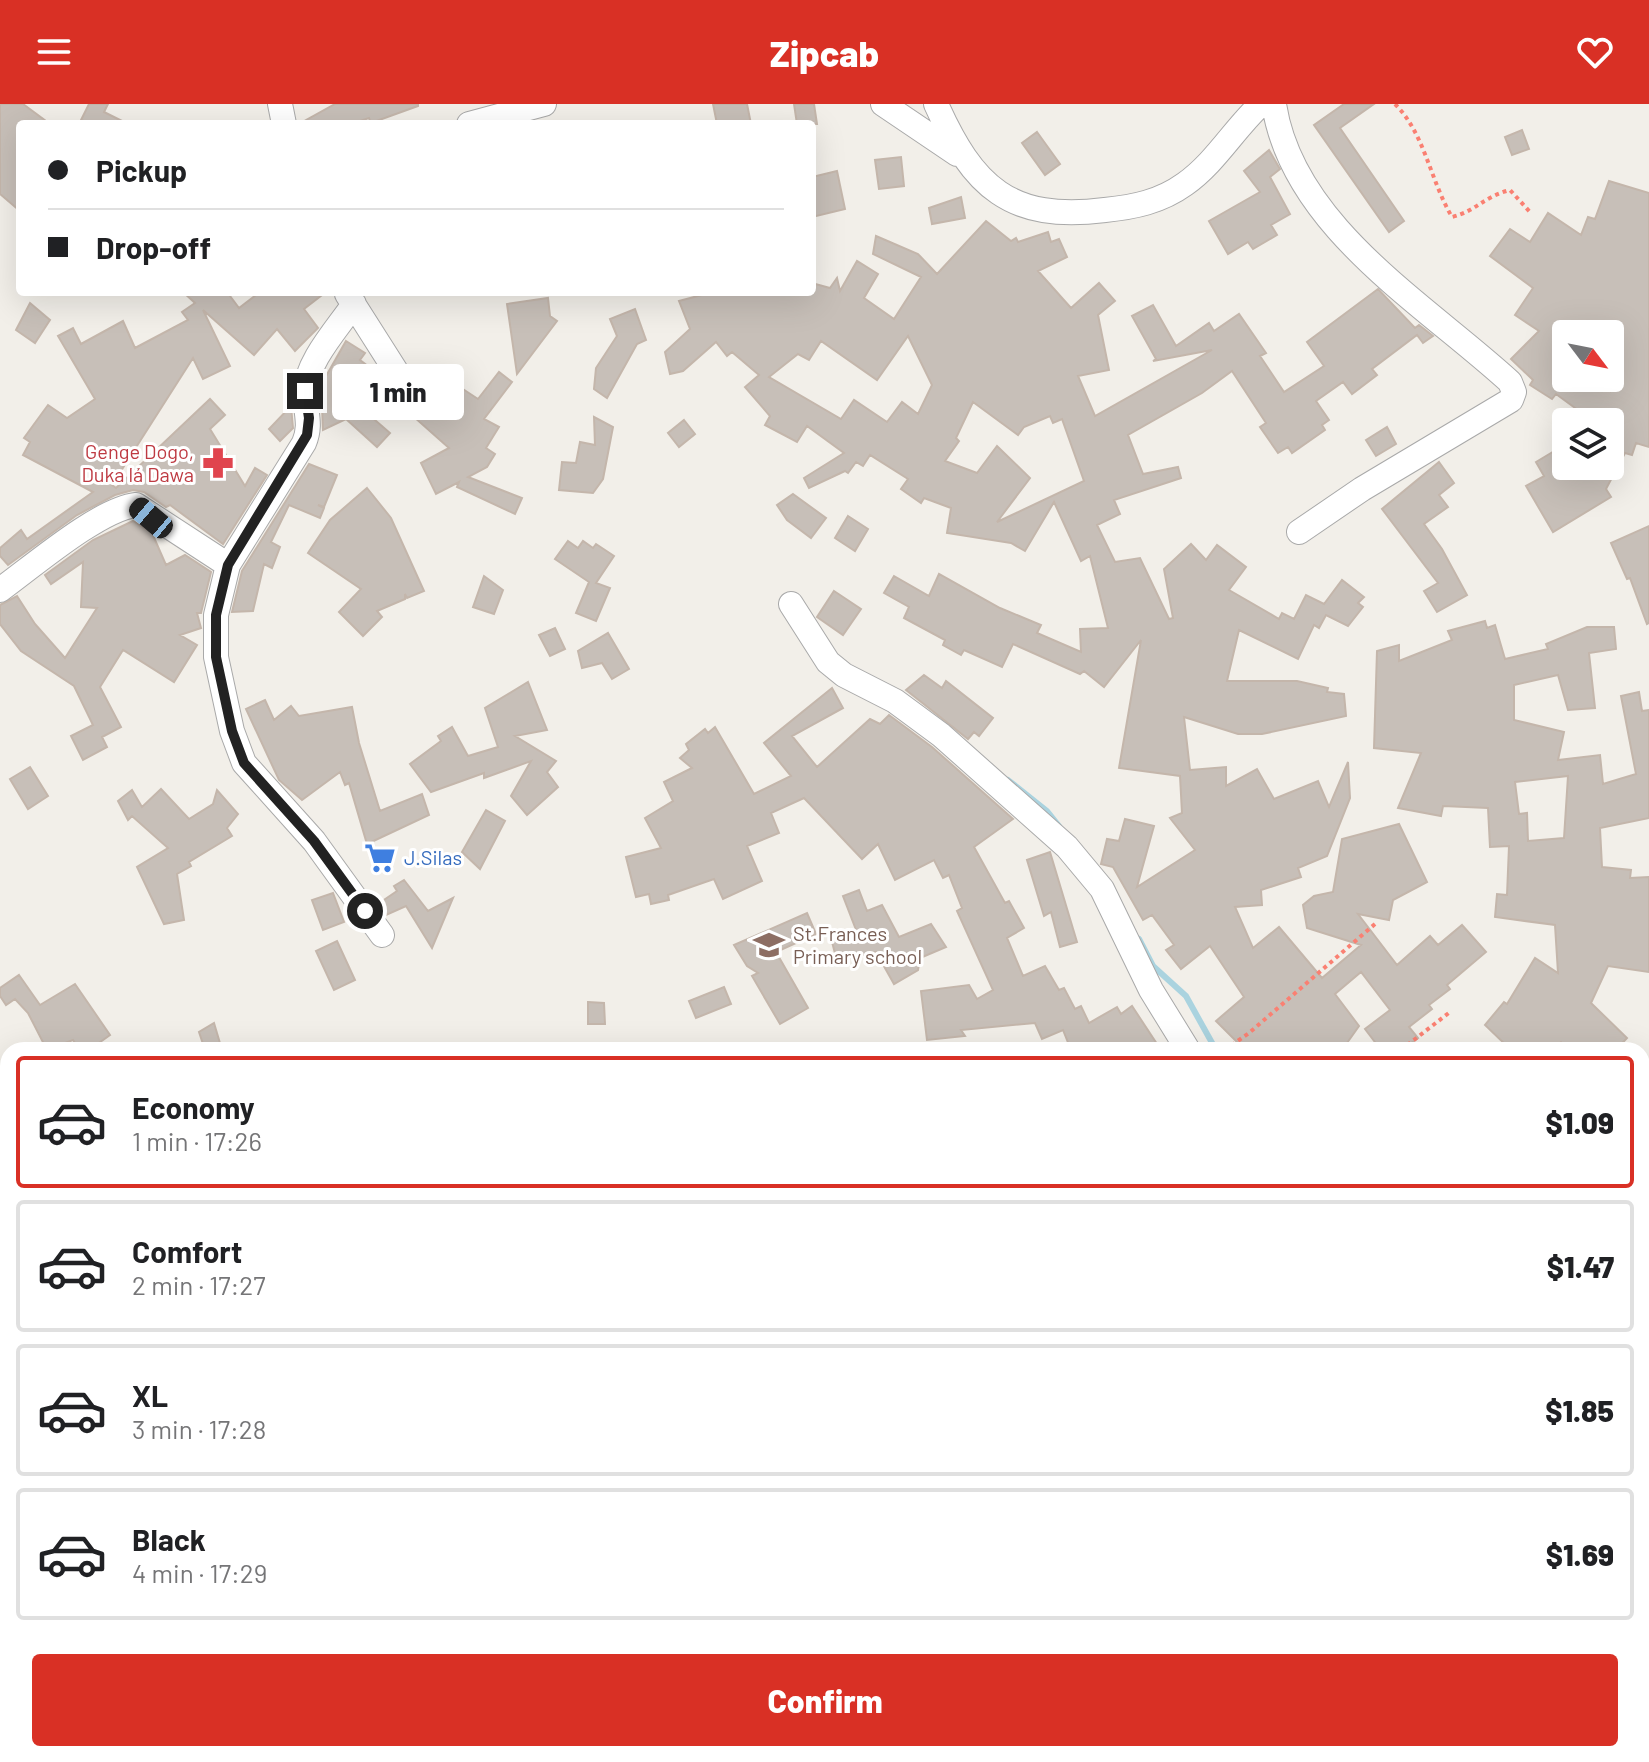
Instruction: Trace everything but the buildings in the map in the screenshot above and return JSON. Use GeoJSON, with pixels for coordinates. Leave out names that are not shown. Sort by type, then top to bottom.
{"type":"FeatureCollection","features":[{"type":"Feature","properties":{"kind":"street"},"geometry":{"type":"LineString","coordinates":[[484,120],[544,104]]}},
{"type":"Feature","properties":{"kind":"street"},"geometry":{"type":"LineString","coordinates":[[883,104],[963,158],[996,190],[1036,212],[1073,213],[1135,207],[1152,202],[1187,183],[1261,104]]}},
{"type":"Feature","properties":{"kind":"street"},"geometry":{"type":"LineString","coordinates":[[936,104],[963,158]]}},
{"type":"Feature","properties":{"kind":"street"},"geometry":{"type":"LineString","coordinates":[[1274,104],[1285,152],[1311,194],[1349,241],[1510,382],[1514,392],[1511,400],[1362,489],[1299,532]]}},
{"type":"Feature","properties":{"kind":"street"},"geometry":{"type":"LineString","coordinates":[[382,935],[323,852],[251,772],[239,753],[214,634],[228,565],[304,443],[310,423],[305,391],[318,357],[350,298],[408,390]]}},
{"type":"Feature","properties":{"kind":"street"},"geometry":{"type":"LineString","coordinates":[[0,590],[123,506],[136,505],[228,565]]}},
{"type":"Feature","properties":{"kind":"street"},"geometry":{"type":"LineString","coordinates":[[791,604],[828,662],[844,675],[895,701],[941,735],[1067,847],[1102,889],[1151,990],[1183,1042]]}},
{"type":"Feature","properties":{"kind":"path"},"geometry":{"type":"LineString","coordinates":[[1395,104],[1411,120],[1441,198],[1452,217],[1467,213],[1489,195],[1510,190],[1530,212]]}},
{"type":"Feature","properties":{"kind":"path"},"geometry":{"type":"LineString","coordinates":[[1241,1042],[1375,924]]}},
{"type":"Feature","properties":{"kind":"path"},"geometry":{"type":"LineString","coordinates":[[1411,1042],[1450,1012]]}},
{"type":"Feature","properties":{"kind":"waterway"},"geometry":{"type":"LineString","coordinates":[[1008,780],[1047,811],[1059,826]]}},
{"type":"Feature","properties":{"kind":"waterway"},"geometry":{"type":"LineString","coordinates":[[1139,939],[1153,966],[1186,996],[1212,1042]]}},
{"type":"Feature","properties":{"kind":"place","name":"Genge Dogo, Duka lá Dawa"},"geometry":{"type":"Point","coordinates":[218,463]}},
{"type":"Feature","properties":{"kind":"place","name":"J.Silas"},"geometry":{"type":"Point","coordinates":[380,858]}},
{"type":"Feature","properties":{"kind":"place","name":"St.Frances Primary school"},"geometry":{"type":"Point","coordinates":[769,945]}},
{"type":"Feature","properties":{"kind":"route"},"geometry":{"type":"LineString","coordinates":[[305,391],[310,423],[304,443],[228,565],[216,615],[216,657],[235,743],[244,763],[314,841],[365,911]]}}]}
